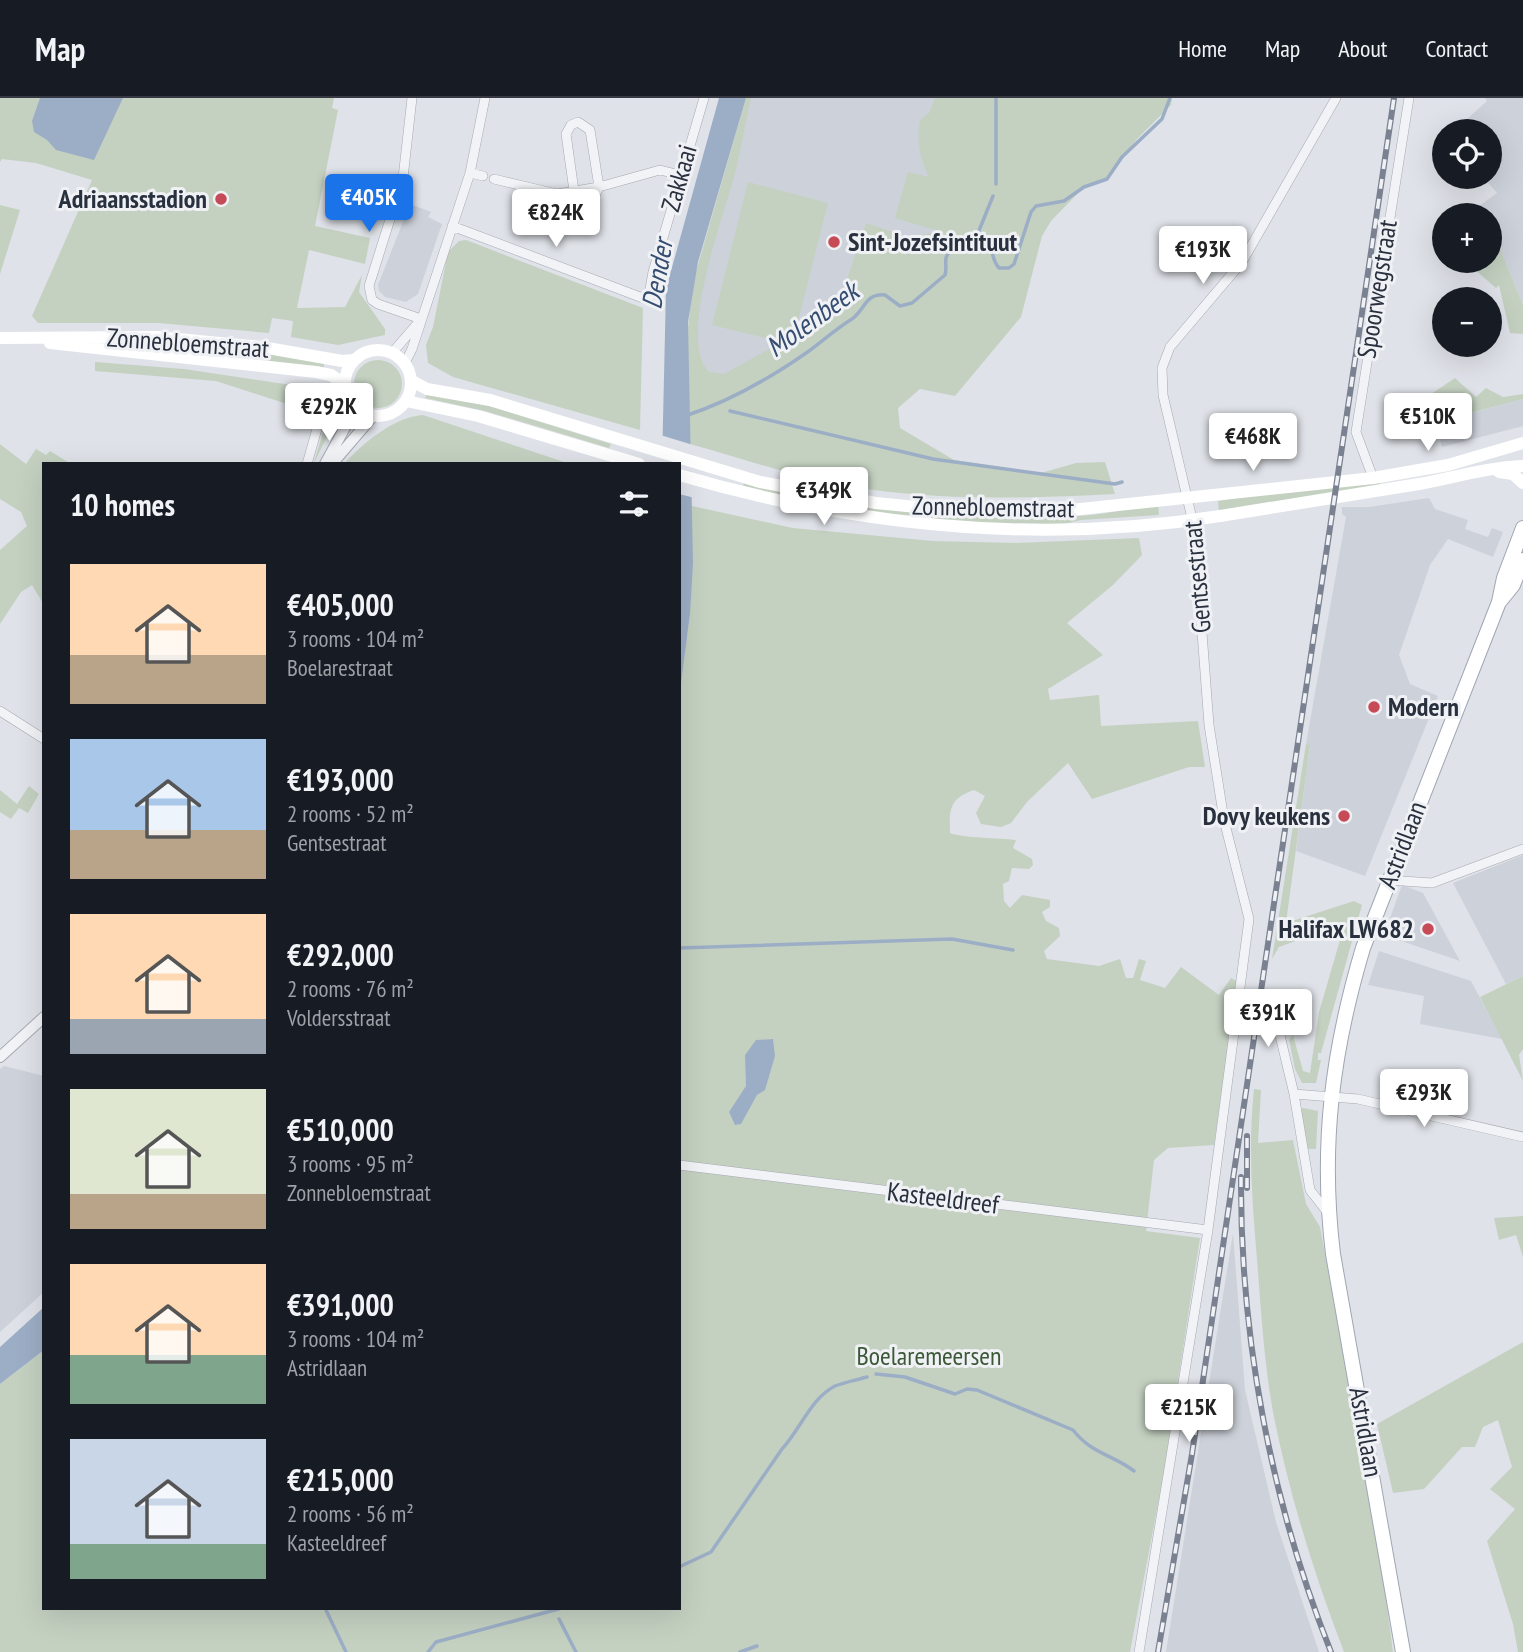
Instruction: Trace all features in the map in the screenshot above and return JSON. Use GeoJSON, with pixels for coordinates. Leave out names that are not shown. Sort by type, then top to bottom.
{"type":"FeatureCollection","features":[{"type":"Feature","properties":{"kind":"main road","name":"Zonnebloemstraat"},"geometry":{"type":"LineString","coordinates":[[0,338],[100,336],[204,341],[354,360],[367,352],[393,353]]}},
{"type":"Feature","properties":{"kind":"main road"},"geometry":{"type":"LineString","coordinates":[[96,350],[89,341],[100,336]]}},
{"type":"Feature","properties":{"kind":"main road","name":"Zonnebloemstraat"},"geometry":{"type":"LineString","coordinates":[[20,338],[96,350],[316,372],[331,375],[345,385]]}},
{"type":"Feature","properties":{"kind":"main road"},"geometry":{"type":"LineString","coordinates":[[354,360],[348,369],[345,385],[352,403],[373,416],[391,414],[406,401],[412,381],[405,363],[393,353]]}},
{"type":"Feature","properties":{"kind":"main road","name":"Zonnebloemstraat"},"geometry":{"type":"LineString","coordinates":[[412,381],[427,389],[490,400],[735,476],[876,503],[958,511],[1071,510],[1373,478],[1424,471],[1503,451]]}},
{"type":"Feature","properties":{"kind":"main road"},"geometry":{"type":"LineString","coordinates":[[406,401],[478,415],[632,462]]}},
{"type":"Feature","properties":{"kind":"main road"},"geometry":{"type":"LineString","coordinates":[[1503,451],[1523,443]]}},
{"type":"Feature","properties":{"kind":"main road"},"geometry":{"type":"LineString","coordinates":[[1503,451],[1523,449]]}},
{"type":"Feature","properties":{"kind":"main road","name":"Zonnebloemstraat"},"geometry":{"type":"LineString","coordinates":[[681,476],[733,491],[923,525],[991,530],[1062,529],[1193,520],[1523,466]]}},
{"type":"Feature","properties":{"kind":"main road"},"geometry":{"type":"LineString","coordinates":[[1492,470],[1513,474],[1522,481]]}},
{"type":"Feature","properties":{"kind":"main road","name":"Astridlaan"},"geometry":{"type":"LineString","coordinates":[[1403,1652],[1328,1213],[1329,1094],[1346,1005],[1388,880],[1499,602],[1504,578],[1523,528]]}},
{"type":"Feature","properties":{"kind":"main road","name":"Astridlaan"},"geometry":{"type":"LineString","coordinates":[[1499,602],[1513,585],[1523,560]]}},
{"type":"Feature","properties":{"kind":"street"},"geometry":{"type":"LineString","coordinates":[[412,98],[403,178],[369,286],[372,300],[378,304],[421,319]]}},
{"type":"Feature","properties":{"kind":"street"},"geometry":{"type":"LineString","coordinates":[[405,363],[470,173],[485,98]]}},
{"type":"Feature","properties":{"kind":"street","name":"Zakkaai"},"geometry":{"type":"LineString","coordinates":[[452,226],[648,300],[653,272],[704,98]]}},
{"type":"Feature","properties":{"kind":"street","name":"Gentsestraat"},"geometry":{"type":"LineString","coordinates":[[1208,1230],[1249,919],[1224,820],[1209,725],[1193,520],[1161,379],[1170,347],[1242,262],[1336,98]]}},
{"type":"Feature","properties":{"kind":"street","name":"Spoorwegstraat"},"geometry":{"type":"LineString","coordinates":[[1373,478],[1356,432],[1409,98]]}},
{"type":"Feature","properties":{"kind":"street"},"geometry":{"type":"LineString","coordinates":[[495,179],[591,204],[598,187],[590,130],[578,122],[571,125],[566,134],[574,191]]}},
{"type":"Feature","properties":{"kind":"street"},"geometry":{"type":"LineString","coordinates":[[557,194],[620,184],[660,170],[680,175]]}},
{"type":"Feature","properties":{"kind":"street"},"geometry":{"type":"LineString","coordinates":[[470,173],[483,176]]}},
{"type":"Feature","properties":{"kind":"street"},"geometry":{"type":"LineString","coordinates":[[393,353],[421,319]]}},
{"type":"Feature","properties":{"kind":"street"},"geometry":{"type":"LineString","coordinates":[[326,462],[348,422],[352,403]]}},
{"type":"Feature","properties":{"kind":"street"},"geometry":{"type":"LineString","coordinates":[[308,462],[321,415]]}},
{"type":"Feature","properties":{"kind":"street"},"geometry":{"type":"LineString","coordinates":[[334,462],[373,416]]}},
{"type":"Feature","properties":{"kind":"street"},"geometry":{"type":"LineString","coordinates":[[0,711],[42,738]]}},
{"type":"Feature","properties":{"kind":"street"},"geometry":{"type":"LineString","coordinates":[[1388,880],[1432,883],[1523,849]]}},
{"type":"Feature","properties":{"kind":"street","name":"Astridlaan"},"geometry":{"type":"LineString","coordinates":[[1271,998],[1294,1094],[1310,1190],[1328,1213]]}},
{"type":"Feature","properties":{"kind":"street"},"geometry":{"type":"LineString","coordinates":[[0,1057],[42,1019]]}},
{"type":"Feature","properties":{"kind":"street"},"geometry":{"type":"LineString","coordinates":[[1294,1094],[1329,1094],[1523,1137]]}},
{"type":"Feature","properties":{"kind":"street","name":"Kasteeldreef"},"geometry":{"type":"LineString","coordinates":[[681,1165],[1208,1230]]}},
{"type":"Feature","properties":{"kind":"street"},"geometry":{"type":"LineString","coordinates":[[1139,1652],[1208,1230]]}},
{"type":"Feature","properties":{"kind":"shaded area","name":"Sint-Jozefsintituut"},"geometry":{"type":"Polygon","coordinates":[[[750,98],[1162,98],[693,403],[701,270],[750,98]]]}},
{"type":"Feature","properties":{"kind":"shaded area"},"geometry":{"type":"Polygon","coordinates":[[[1485,98],[1523,98],[1523,305],[1502,254],[1502,203],[1483,203],[1497,193],[1494,189],[1502,189],[1502,119],[1467,119],[1487,101],[1485,98]]]}},
{"type":"Feature","properties":{"kind":"shaded area"},"geometry":{"type":"Polygon","coordinates":[[[410,204],[431,212],[428,217],[442,224],[418,294],[406,302],[385,297],[379,291],[378,285],[410,204]]]}},
{"type":"Feature","properties":{"kind":"shaded area"},"geometry":{"type":"Polygon","coordinates":[[[1523,399],[1523,426],[1442,447],[1435,423],[1523,399]]]}},
{"type":"Feature","properties":{"kind":"shaded area"},"geometry":{"type":"Polygon","coordinates":[[[1429,498],[1435,509],[1468,520],[1465,529],[1488,537],[1492,528],[1503,532],[1493,557],[1448,539],[1430,565],[1399,655],[1410,684],[1438,696],[1365,876],[1296,851],[1310,745],[1306,744],[1346,517],[1342,514],[1342,507],[1369,507],[1429,498]]]}},
{"type":"Feature","properties":{"kind":"shaded area"},"geometry":{"type":"Polygon","coordinates":[[[1523,855],[1523,976],[1506,984],[1453,883],[1523,855]]]}},
{"type":"Feature","properties":{"kind":"shaded area"},"geometry":{"type":"Polygon","coordinates":[[[1402,885],[1423,893],[1460,961],[1384,935],[1402,885]]]}},
{"type":"Feature","properties":{"kind":"shaded area"},"geometry":{"type":"Polygon","coordinates":[[[1379,951],[1471,981],[1502,1039],[1420,1024],[1424,996],[1368,985],[1379,951]]]}},
{"type":"Feature","properties":{"kind":"shaded area"},"geometry":{"type":"Polygon","coordinates":[[[4,1066],[42,1076],[42,1294],[0,1332],[0,1069],[4,1066]]]}},
{"type":"Feature","properties":{"kind":"shaded area"},"geometry":{"type":"Polygon","coordinates":[[[1233,1233],[1245,1390],[1276,1522],[1319,1652],[1166,1652],[1233,1233]]]}},
{"type":"Feature","properties":{"kind":"green space"},"geometry":{"type":"Polygon","coordinates":[[[0,98],[334,98],[332,108],[338,110],[315,226],[370,238],[365,264],[309,250],[297,308],[345,307],[362,275],[359,292],[385,329],[385,335],[338,345],[291,337],[293,321],[272,318],[269,333],[159,323],[38,323],[32,316],[92,180],[36,163],[2,159],[0,162],[0,98]]]}},
{"type":"Feature","properties":{"kind":"green space"},"geometry":{"type":"Polygon","coordinates":[[[746,98],[751,98],[739,157],[705,278],[700,307],[700,356],[709,372],[724,374],[782,342],[712,325],[748,182],[828,203],[795,333],[861,291],[845,285],[866,223],[911,238],[938,231],[895,218],[908,172],[929,177],[923,163],[918,135],[920,120],[929,113],[935,98],[1172,98],[1171,105],[1137,139],[1109,176],[1081,190],[1051,221],[1042,236],[1021,317],[955,396],[920,389],[898,408],[900,428],[954,460],[1041,473],[1076,463],[1105,462],[1115,494],[1004,498],[892,492],[818,480],[690,444],[687,337],[693,282],[746,98]]]}},
{"type":"Feature","properties":{"kind":"green space"},"geometry":{"type":"Polygon","coordinates":[[[0,205],[20,210],[0,274],[0,205]]]}},
{"type":"Feature","properties":{"kind":"green space"},"geometry":{"type":"Polygon","coordinates":[[[466,240],[643,308],[640,430],[453,377],[428,363],[426,345],[433,327],[448,252],[459,241],[466,240]]]}},
{"type":"Feature","properties":{"kind":"green space"},"geometry":{"type":"Polygon","coordinates":[[[1502,254],[1523,305],[1523,334],[1510,333],[1502,287],[1495,287],[1479,273],[1502,273],[1502,254]]]}},
{"type":"Feature","properties":{"kind":"green space"},"geometry":{"type":"Polygon","coordinates":[[[99,339],[254,349],[324,363],[324,370],[103,348],[99,339]]]}},
{"type":"Feature","properties":{"kind":"green space"},"geometry":{"type":"Polygon","coordinates":[[[378,360],[395,367],[402,384],[395,401],[378,408],[361,401],[354,384],[361,367],[378,360]]]}},
{"type":"Feature","properties":{"kind":"green space"},"geometry":{"type":"Polygon","coordinates":[[[95,362],[184,369],[318,389],[315,413],[216,381],[95,371],[95,362]]]}},
{"type":"Feature","properties":{"kind":"green space"},"geometry":{"type":"Polygon","coordinates":[[[1455,378],[1476,397],[1486,388],[1503,397],[1523,394],[1523,399],[1414,428],[1409,409],[1455,378]]]}},
{"type":"Feature","properties":{"kind":"green space"},"geometry":{"type":"Polygon","coordinates":[[[323,392],[335,402],[342,420],[332,426],[314,462],[328,414],[320,410],[323,392]]]}},
{"type":"Feature","properties":{"kind":"green space"},"geometry":{"type":"Polygon","coordinates":[[[427,393],[467,399],[611,444],[609,448],[485,411],[425,398],[427,393]]]}},
{"type":"Feature","properties":{"kind":"green space"},"geometry":{"type":"Polygon","coordinates":[[[423,415],[564,462],[346,462],[390,426],[423,415]]]}},
{"type":"Feature","properties":{"kind":"green space"},"geometry":{"type":"Polygon","coordinates":[[[0,444],[26,464],[36,449],[46,455],[50,451],[68,462],[42,462],[42,602],[32,585],[21,592],[0,624],[0,550],[27,526],[21,512],[0,499],[0,444]]]}},
{"type":"Feature","properties":{"kind":"green space"},"geometry":{"type":"Polygon","coordinates":[[[744,483],[868,507],[952,516],[1079,516],[1158,502],[1159,515],[1081,520],[1055,526],[976,525],[845,508],[743,487],[744,483]]]}},
{"type":"Feature","properties":{"kind":"green space"},"geometry":{"type":"Polygon","coordinates":[[[1380,483],[1379,486],[1219,512],[1218,501],[1307,487],[1380,483]]]}},
{"type":"Feature","properties":{"kind":"green space","name":"Boelaremeersen"},"geometry":{"type":"Polygon","coordinates":[[[692,506],[793,528],[933,541],[1015,543],[1139,538],[1142,555],[1113,585],[1067,623],[1103,655],[1048,689],[1050,700],[1099,695],[1101,726],[1198,721],[1205,767],[1189,767],[1092,799],[1068,763],[1027,802],[1011,823],[1001,827],[981,824],[976,813],[985,796],[974,790],[956,801],[951,811],[950,825],[950,833],[956,835],[1016,840],[1013,848],[1032,859],[1033,865],[1029,869],[1012,868],[1009,881],[1003,884],[1004,901],[1010,908],[1022,895],[1050,900],[1050,907],[1042,912],[1046,921],[1059,928],[1060,936],[1044,951],[1047,959],[1099,966],[1120,959],[1126,978],[1133,978],[1139,959],[1146,961],[1140,980],[1165,988],[1181,967],[1219,995],[1231,978],[1237,981],[1214,1145],[1168,1148],[1154,1160],[1146,1231],[1200,1238],[1164,1472],[1130,1652],[0,1652],[0,1384],[42,1352],[42,1610],[681,1610],[681,684],[690,614],[692,506]]]}},
{"type":"Feature","properties":{"kind":"green space"},"geometry":{"type":"Polygon","coordinates":[[[1306,744],[1310,745],[1286,923],[1354,901],[1362,905],[1321,1053],[1318,1053],[1318,1060],[1321,1060],[1316,1083],[1302,1083],[1295,1069],[1289,1040],[1293,1035],[1303,1071],[1310,1073],[1319,1012],[1345,923],[1279,947],[1272,959],[1306,744]]]}},
{"type":"Feature","properties":{"kind":"green space"},"geometry":{"type":"Polygon","coordinates":[[[29,786],[39,794],[28,813],[19,808],[11,819],[0,812],[0,790],[17,804],[29,786]]]}},
{"type":"Feature","properties":{"kind":"green space"},"geometry":{"type":"Polygon","coordinates":[[[1523,976],[1523,1049],[1519,1055],[1523,1081],[1480,997],[1523,976]]]}},
{"type":"Feature","properties":{"kind":"green space"},"geometry":{"type":"Polygon","coordinates":[[[1254,1089],[1261,1090],[1258,1143],[1293,1140],[1306,1204],[1320,1227],[1379,1546],[1393,1652],[1344,1652],[1322,1593],[1279,1443],[1261,1317],[1251,1174],[1254,1089]]]}},
{"type":"Feature","properties":{"kind":"green space"},"geometry":{"type":"Polygon","coordinates":[[[1303,1108],[1318,1111],[1316,1149],[1308,1149],[1300,1111],[1303,1108]]]}},
{"type":"Feature","properties":{"kind":"green space"},"geometry":{"type":"Polygon","coordinates":[[[1523,1216],[1523,1257],[1516,1235],[1499,1240],[1494,1218],[1523,1216]]]}},
{"type":"Feature","properties":{"kind":"green space"},"geometry":{"type":"Polygon","coordinates":[[[1523,1342],[1523,1652],[1518,1652],[1513,1624],[1487,1541],[1515,1509],[1490,1489],[1512,1467],[1498,1420],[1483,1427],[1475,1447],[1462,1447],[1424,1489],[1393,1493],[1377,1424],[1523,1342]]]}},
{"type":"Feature","properties":{"kind":"water"},"geometry":{"type":"Polygon","coordinates":[[[40,98],[123,98],[94,160],[56,150],[34,132],[32,121],[40,98]]]}},
{"type":"Feature","properties":{"kind":"water"},"geometry":{"type":"Polygon","coordinates":[[[719,98],[746,98],[698,262],[688,322],[693,563],[681,684],[681,462],[662,462],[666,289],[719,98]]]}},
{"type":"Feature","properties":{"kind":"water"},"geometry":{"type":"Polygon","coordinates":[[[773,1039],[775,1056],[765,1090],[757,1095],[741,1124],[735,1125],[729,1112],[746,1086],[745,1055],[756,1040],[773,1039]]]}},
{"type":"Feature","properties":{"kind":"water"},"geometry":{"type":"Polygon","coordinates":[[[42,1309],[42,1352],[0,1384],[0,1347],[42,1309]]]}},
{"type":"Feature","properties":{"kind":"pier"},"geometry":{"type":"Polygon","coordinates":[[[657,434],[693,445],[695,498],[681,494],[681,462],[658,462],[657,434]]]}},
{"type":"Feature","properties":{"kind":"waterway"},"geometry":{"type":"LineString","coordinates":[[996,98],[996,184]]}},
{"type":"Feature","properties":{"kind":"waterway","name":"Molenbeek"},"geometry":{"type":"LineString","coordinates":[[685,416],[733,396],[780,370],[852,319],[873,297],[885,295],[900,306],[912,303],[945,275],[948,254],[968,238],[984,234],[990,242],[994,260],[999,268],[1009,268],[1014,264],[1031,212],[1036,206],[1064,201],[1084,187],[1107,179],[1122,157],[1162,119],[1170,98]]}},
{"type":"Feature","properties":{"kind":"waterway"},"geometry":{"type":"LineString","coordinates":[[978,233],[993,196]]}},
{"type":"Feature","properties":{"kind":"waterway"},"geometry":{"type":"LineString","coordinates":[[730,411],[933,459],[1115,484],[1122,482]]}},
{"type":"Feature","properties":{"kind":"waterway"},"geometry":{"type":"LineString","coordinates":[[681,948],[952,939],[1013,950]]}},
{"type":"Feature","properties":{"kind":"waterway"},"geometry":{"type":"LineString","coordinates":[[876,1374],[905,1377],[955,1394],[967,1389],[977,1390],[1073,1430],[1088,1445],[1134,1471]]}},
{"type":"Feature","properties":{"kind":"waterway"},"geometry":{"type":"LineString","coordinates":[[681,1566],[711,1552],[819,1398],[835,1386],[867,1377]]}},
{"type":"Feature","properties":{"kind":"waterway"},"geometry":{"type":"LineString","coordinates":[[326,1610],[346,1652]]}},
{"type":"Feature","properties":{"kind":"waterway"},"geometry":{"type":"LineString","coordinates":[[428,1652],[436,1642],[555,1610]]}},
{"type":"Feature","properties":{"kind":"waterway"},"geometry":{"type":"LineString","coordinates":[[559,1619],[576,1652]]}},
{"type":"Feature","properties":{"kind":"waterway"},"geometry":{"type":"LineString","coordinates":[[740,1652],[757,1646]]}},
{"type":"Feature","properties":{"kind":"railway"},"geometry":{"type":"LineString","coordinates":[[1158,1652],[1192,1454],[1394,98]]}},
{"type":"Feature","properties":{"kind":"railway"},"geometry":{"type":"LineString","coordinates":[[1247,1136],[1247,1188]]}},
{"type":"Feature","properties":{"kind":"railway"},"geometry":{"type":"LineString","coordinates":[[1241,1177],[1246,1298],[1263,1419],[1291,1537],[1331,1652]]}},
{"type":"Feature","properties":{"kind":"place","name":"Adriaansstadion"},"geometry":{"type":"Point","coordinates":[221,199]}},
{"type":"Feature","properties":{"kind":"place","name":"Sint-Jozefsintituut"},"geometry":{"type":"Point","coordinates":[834,242]}},
{"type":"Feature","properties":{"kind":"place","name":"Modern"},"geometry":{"type":"Point","coordinates":[1374,707]}},
{"type":"Feature","properties":{"kind":"place","name":"Dovy keukens"},"geometry":{"type":"Point","coordinates":[1344,816]}},
{"type":"Feature","properties":{"kind":"place","name":"Halifax LW682"},"geometry":{"type":"Point","coordinates":[1428,929]}},
{"type":"Feature","properties":{"kind":"water label","name":"Dender"},"geometry":{"type":"Point","coordinates":[657,274]}}]}
